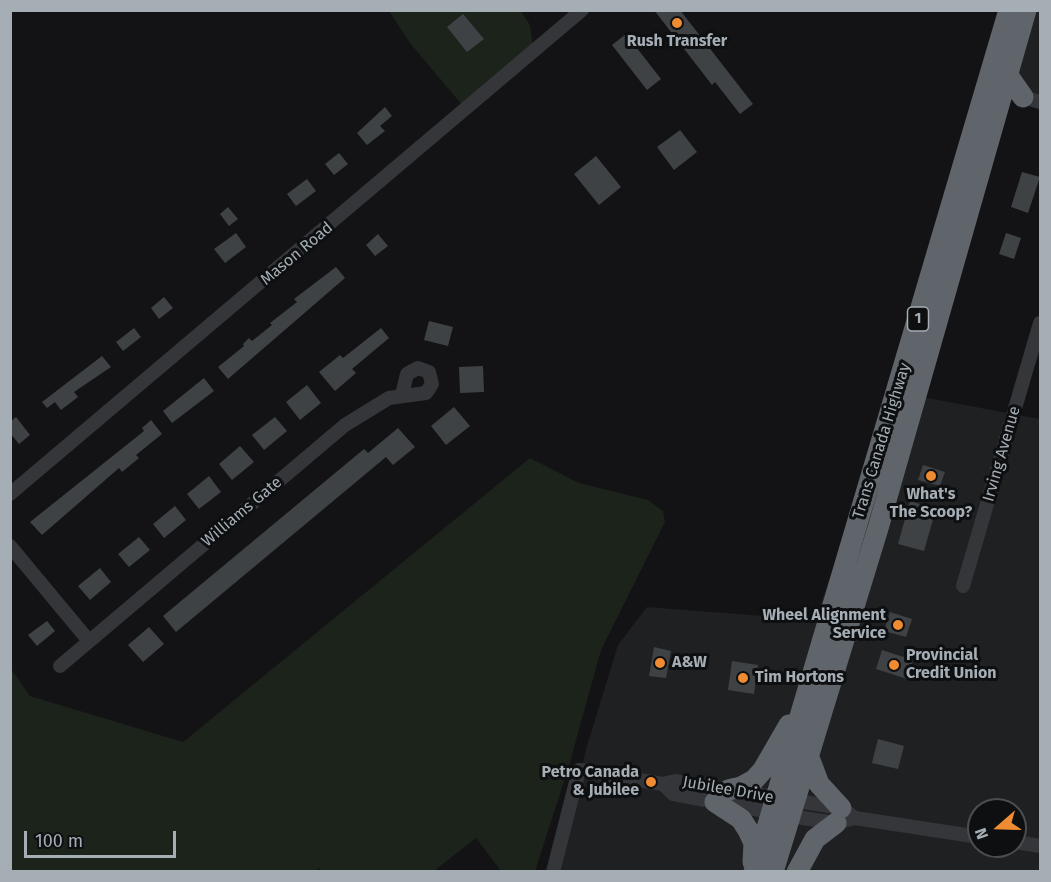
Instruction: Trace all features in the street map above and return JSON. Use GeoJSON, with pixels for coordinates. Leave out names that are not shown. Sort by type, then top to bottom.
{"type":"FeatureCollection","features":[{"type":"Feature","properties":{"kind":"highway","name":"Trans Canada Highway"},"geometry":{"type":"LineString","coordinates":[[773,872],[783,807],[807,694],[1009,10]]}},
{"type":"Feature","properties":{"kind":"highway","name":"Trans Canada Highway"},"geometry":{"type":"LineString","coordinates":[[753,872],[808,756],[879,525],[1026,10]]}},
{"type":"Feature","properties":{"kind":"highway"},"geometry":{"type":"LineString","coordinates":[[1007,74],[1032,100]]}},
{"type":"Feature","properties":{"kind":"highway"},"geometry":{"type":"LineString","coordinates":[[998,106],[1032,100]]}},
{"type":"Feature","properties":{"kind":"highway"},"geometry":{"type":"LineString","coordinates":[[753,872],[754,843],[741,819],[722,796],[754,780],[763,770],[807,694]]}},
{"type":"Feature","properties":{"kind":"highway"},"geometry":{"type":"LineString","coordinates":[[797,872],[815,840],[844,817],[819,784],[808,756]]}},
{"type":"Feature","properties":{"kind":"street","name":"Mason Road"},"geometry":{"type":"LineString","coordinates":[[10,494],[582,10]]}},
{"type":"Feature","properties":{"kind":"street","name":"Irving Avenue"},"geometry":{"type":"LineString","coordinates":[[963,586],[1041,323]]}},
{"type":"Feature","properties":{"kind":"street","name":"Williams Gate"},"geometry":{"type":"LineString","coordinates":[[60,666],[345,425],[380,402],[402,395]]}},
{"type":"Feature","properties":{"kind":"street"},"geometry":{"type":"LineString","coordinates":[[10,546],[89,641]]}},
{"type":"Feature","properties":{"kind":"street","name":"Jubilee Drive"},"geometry":{"type":"LineString","coordinates":[[554,872],[579,770],[663,784],[675,781],[722,796],[967,835]]}},
{"type":"Feature","properties":{"kind":"shaded area"},"geometry":{"type":"Polygon","coordinates":[[[389,11],[521,11],[530,25],[533,47],[463,106],[410,43],[389,11]]]}},
{"type":"Feature","properties":{"kind":"shaded area"},"geometry":{"type":"Polygon","coordinates":[[[1030,11],[1040,11],[1040,96],[1006,91],[1030,11]]]}},
{"type":"Feature","properties":{"kind":"shaded area"},"geometry":{"type":"Polygon","coordinates":[[[895,392],[1040,419],[1040,871],[558,872],[586,749],[618,645],[647,607],[815,620],[895,392]]]}},
{"type":"Feature","properties":{"kind":"shaded area"},"geometry":{"type":"Polygon","coordinates":[[[530,458],[579,483],[648,500],[663,511],[665,522],[601,650],[568,769],[535,871],[501,871],[476,838],[434,871],[322,872],[319,868],[314,872],[11,871],[11,669],[30,696],[183,742],[530,458]]]}},
{"type":"Feature","properties":{"kind":"building"},"geometry":{"type":"Polygon","coordinates":[[[654,10],[680,10],[753,104],[740,114],[715,82],[712,85],[654,10]]]}},
{"type":"Feature","properties":{"kind":"building"},"geometry":{"type":"Polygon","coordinates":[[[463,14],[484,39],[467,52],[447,27],[463,14]]]}},
{"type":"Feature","properties":{"kind":"building"},"geometry":{"type":"Polygon","coordinates":[[[626,34],[661,79],[647,90],[612,45],[626,34]]]}},
{"type":"Feature","properties":{"kind":"building"},"geometry":{"type":"Polygon","coordinates":[[[385,107],[392,116],[380,126],[385,131],[367,145],[357,133],[385,107]]]}},
{"type":"Feature","properties":{"kind":"building"},"geometry":{"type":"Polygon","coordinates":[[[680,130],[697,152],[674,170],[657,147],[680,130]]]}},
{"type":"Feature","properties":{"kind":"building"},"geometry":{"type":"Polygon","coordinates":[[[339,153],[348,164],[334,175],[325,164],[339,153]]]}},
{"type":"Feature","properties":{"kind":"building"},"geometry":{"type":"Polygon","coordinates":[[[596,156],[621,187],[599,205],[574,174],[596,156]]]}},
{"type":"Feature","properties":{"kind":"building"},"geometry":{"type":"Polygon","coordinates":[[[1022,172],[1040,177],[1028,213],[1011,207],[1022,172]]]}},
{"type":"Feature","properties":{"kind":"building"},"geometry":{"type":"Polygon","coordinates":[[[307,179],[316,191],[296,206],[287,194],[307,179]]]}},
{"type":"Feature","properties":{"kind":"building"},"geometry":{"type":"Polygon","coordinates":[[[228,207],[238,219],[229,226],[220,214],[228,207]]]}},
{"type":"Feature","properties":{"kind":"building"},"geometry":{"type":"Polygon","coordinates":[[[236,233],[246,247],[225,263],[214,249],[236,233]]]}},
{"type":"Feature","properties":{"kind":"building"},"geometry":{"type":"Polygon","coordinates":[[[1006,233],[1021,238],[1014,259],[999,254],[1006,233]]]}},
{"type":"Feature","properties":{"kind":"building"},"geometry":{"type":"Polygon","coordinates":[[[378,234],[388,246],[375,256],[366,245],[378,234]]]}},
{"type":"Feature","properties":{"kind":"building"},"geometry":{"type":"Polygon","coordinates":[[[336,267],[345,278],[228,379],[218,367],[244,346],[243,344],[249,338],[252,341],[272,325],[270,323],[297,302],[294,299],[336,267]]]}},
{"type":"Feature","properties":{"kind":"building"},"geometry":{"type":"Polygon","coordinates":[[[164,297],[173,308],[159,319],[151,308],[164,297]]]}},
{"type":"Feature","properties":{"kind":"building"},"geometry":{"type":"Polygon","coordinates":[[[429,321],[453,327],[448,346],[424,340],[429,321]]]}},
{"type":"Feature","properties":{"kind":"building"},"geometry":{"type":"Polygon","coordinates":[[[134,328],[141,337],[123,351],[116,342],[134,328]]]}},
{"type":"Feature","properties":{"kind":"building"},"geometry":{"type":"Polygon","coordinates":[[[381,328],[389,338],[352,369],[356,373],[335,391],[319,372],[340,355],[343,358],[381,328]]]}},
{"type":"Feature","properties":{"kind":"building"},"geometry":{"type":"Polygon","coordinates":[[[102,356],[111,367],[74,392],[78,397],[61,410],[55,402],[47,408],[42,402],[102,356]]]}},
{"type":"Feature","properties":{"kind":"building"},"geometry":{"type":"Polygon","coordinates":[[[483,366],[484,392],[460,393],[459,367],[483,366]]]}},
{"type":"Feature","properties":{"kind":"building"},"geometry":{"type":"Polygon","coordinates":[[[204,378],[214,391],[172,423],[163,411],[204,378]]]}},
{"type":"Feature","properties":{"kind":"building"},"geometry":{"type":"Polygon","coordinates":[[[307,385],[321,403],[300,420],[286,402],[307,385]]]}},
{"type":"Feature","properties":{"kind":"building"},"geometry":{"type":"Polygon","coordinates":[[[454,407],[470,426],[446,445],[431,426],[454,407]]]}},
{"type":"Feature","properties":{"kind":"building"},"geometry":{"type":"Polygon","coordinates":[[[16,417],[30,435],[19,444],[10,433],[10,422],[16,417]]]}},
{"type":"Feature","properties":{"kind":"building"},"geometry":{"type":"Polygon","coordinates":[[[275,417],[287,431],[264,450],[252,435],[275,417]]]}},
{"type":"Feature","properties":{"kind":"building"},"geometry":{"type":"Polygon","coordinates":[[[151,420],[162,434],[136,455],[139,458],[122,472],[119,468],[42,535],[30,522],[144,431],[142,428],[151,420]]]}},
{"type":"Feature","properties":{"kind":"building"},"geometry":{"type":"Polygon","coordinates":[[[398,428],[415,447],[393,465],[386,457],[176,632],[163,616],[364,449],[368,453],[398,428]]]}},
{"type":"Feature","properties":{"kind":"building"},"geometry":{"type":"Polygon","coordinates":[[[240,446],[254,462],[232,480],[219,464],[240,446]]]}},
{"type":"Feature","properties":{"kind":"building","name":"What's The Scoop?"},"geometry":{"type":"Polygon","coordinates":[[[923,465],[945,472],[940,486],[918,480],[923,465]]]}},
{"type":"Feature","properties":{"kind":"building"},"geometry":{"type":"Polygon","coordinates":[[[209,476],[221,492],[199,509],[187,494],[209,476]]]}},
{"type":"Feature","properties":{"kind":"building"},"geometry":{"type":"Polygon","coordinates":[[[910,501],[936,509],[924,551],[898,544],[910,501]]]}},
{"type":"Feature","properties":{"kind":"building"},"geometry":{"type":"Polygon","coordinates":[[[175,506],[186,520],[164,538],[153,524],[175,506]]]}},
{"type":"Feature","properties":{"kind":"building"},"geometry":{"type":"Polygon","coordinates":[[[139,537],[150,550],[129,567],[118,554],[139,537]]]}},
{"type":"Feature","properties":{"kind":"building"},"geometry":{"type":"Polygon","coordinates":[[[100,568],[111,582],[90,600],[78,586],[100,568]]]}},
{"type":"Feature","properties":{"kind":"building","name":"Wheel Alignment Service"},"geometry":{"type":"Polygon","coordinates":[[[890,612],[912,619],[906,637],[884,631],[890,612]]]}},
{"type":"Feature","properties":{"kind":"building"},"geometry":{"type":"Polygon","coordinates":[[[47,621],[55,631],[37,646],[28,635],[47,621]]]}},
{"type":"Feature","properties":{"kind":"building"},"geometry":{"type":"Polygon","coordinates":[[[149,627],[164,644],[143,662],[128,645],[149,627]]]}},
{"type":"Feature","properties":{"kind":"building","name":"A&W"},"geometry":{"type":"Polygon","coordinates":[[[654,647],[671,651],[666,678],[649,676],[654,647]]]}},
{"type":"Feature","properties":{"kind":"building","name":"Provincial Credit Union"},"geometry":{"type":"Polygon","coordinates":[[[882,650],[913,660],[907,679],[876,669],[882,650]]]}},
{"type":"Feature","properties":{"kind":"building","name":"Tim Hortons"},"geometry":{"type":"Polygon","coordinates":[[[732,661],[758,665],[754,694],[728,690],[732,661]]]}},
{"type":"Feature","properties":{"kind":"building"},"geometry":{"type":"Polygon","coordinates":[[[878,739],[904,746],[898,769],[872,763],[878,739]]]}},
{"type":"Feature","properties":{"kind":"place","name":"Rush Transfer"},"geometry":{"type":"Point","coordinates":[677,23]}},
{"type":"Feature","properties":{"kind":"place","name":"What's The Scoop?"},"geometry":{"type":"Point","coordinates":[931,476]}},
{"type":"Feature","properties":{"kind":"place","name":"Wheel Alignment Service"},"geometry":{"type":"Point","coordinates":[898,625]}},
{"type":"Feature","properties":{"kind":"place","name":"A&W"},"geometry":{"type":"Point","coordinates":[660,663]}},
{"type":"Feature","properties":{"kind":"place","name":"Provincial Credit Union"},"geometry":{"type":"Point","coordinates":[894,665]}},
{"type":"Feature","properties":{"kind":"place","name":"Tim Hortons"},"geometry":{"type":"Point","coordinates":[743,678]}},
{"type":"Feature","properties":{"kind":"place","name":"Petro Canada & Jubilee"},"geometry":{"type":"Point","coordinates":[651,782]}}]}
